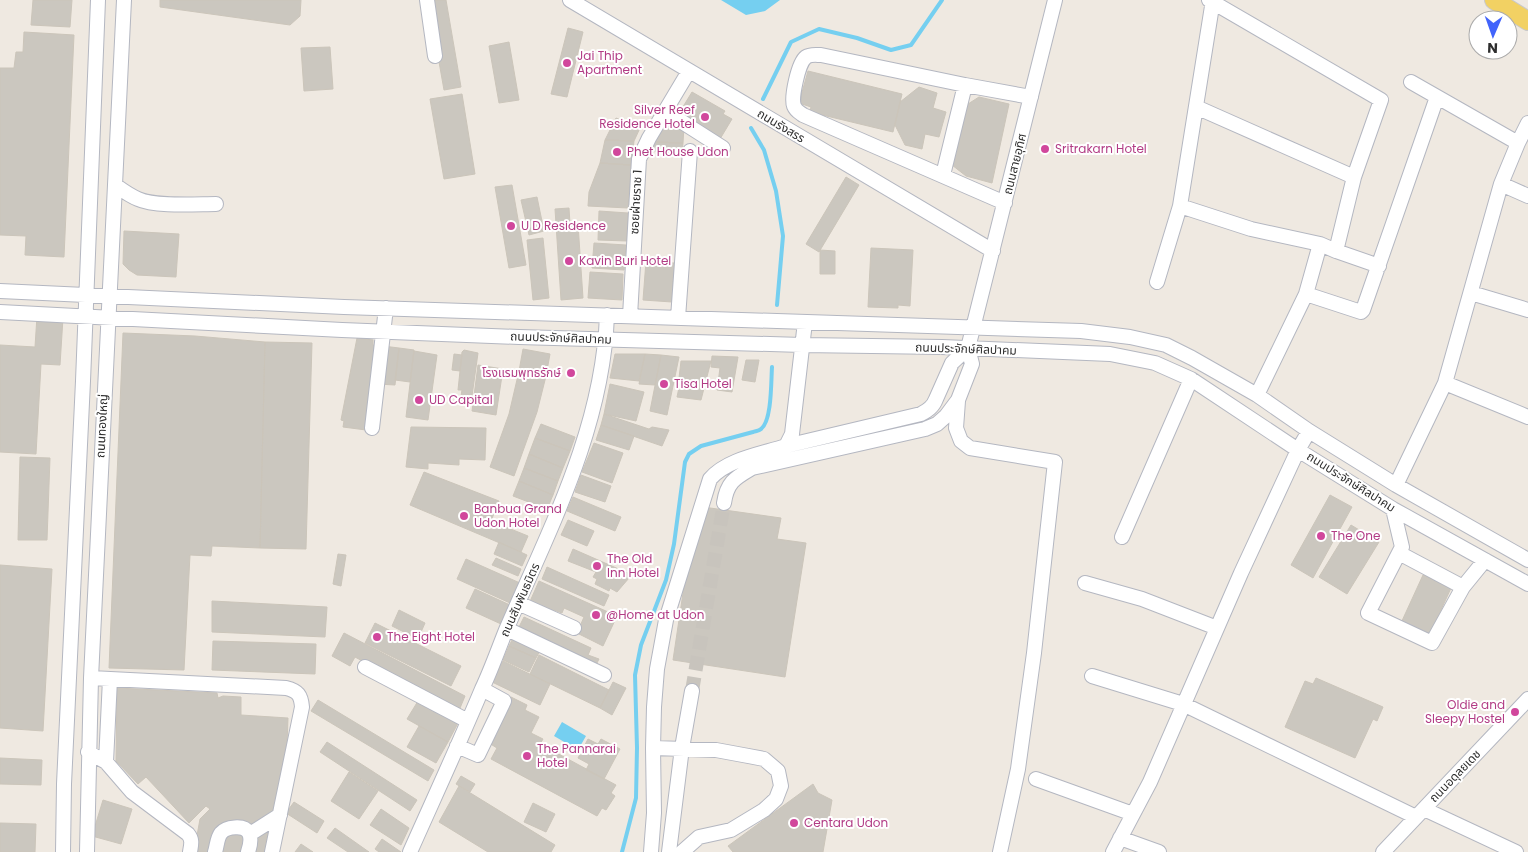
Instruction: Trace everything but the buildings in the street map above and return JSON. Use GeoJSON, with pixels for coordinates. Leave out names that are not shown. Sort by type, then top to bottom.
{"type":"FeatureCollection","features":[{"type":"Feature","properties":{"kind":"main road"},"geometry":{"type":"LineString","coordinates":[[1494,0],[1528,20]]}},
{"type":"Feature","properties":{"kind":"street","name":"ถนนทองใหญ่"},"geometry":{"type":"LineString","coordinates":[[63,852],[63,803],[98,0]]}},
{"type":"Feature","properties":{"kind":"street","name":"ถนนทองใหญ่"},"geometry":{"type":"LineString","coordinates":[[87,852],[90,678],[124,0]]}},
{"type":"Feature","properties":{"kind":"street"},"geometry":{"type":"LineString","coordinates":[[426,0],[435,56]]}},
{"type":"Feature","properties":{"kind":"street","name":"ถนนรังสรร"},"geometry":{"type":"LineString","coordinates":[[570,0],[993,251]]}},
{"type":"Feature","properties":{"kind":"street","name":"ถนนสายอุทิศ"},"geometry":{"type":"LineString","coordinates":[[968,348],[1055,0]]}},
{"type":"Feature","properties":{"kind":"street"},"geometry":{"type":"LineString","coordinates":[[1157,282],[1180,206],[1211,1],[1381,100],[1354,177],[1336,251]]}},
{"type":"Feature","properties":{"kind":"street"},"geometry":{"type":"LineString","coordinates":[[1005,203],[803,115],[796,110],[793,99],[800,64],[810,54],[821,55],[1031,97]]}},
{"type":"Feature","properties":{"kind":"street","name":"ซอยฝ่ายราช 1"},"geometry":{"type":"LineString","coordinates":[[630,316],[639,159],[689,71]]}},
{"type":"Feature","properties":{"kind":"street"},"geometry":{"type":"LineString","coordinates":[[1411,82],[1518,143]]}},
{"type":"Feature","properties":{"kind":"street"},"geometry":{"type":"LineString","coordinates":[[943,175],[965,85]]}},
{"type":"Feature","properties":{"kind":"street"},"geometry":{"type":"LineString","coordinates":[[1306,294],[1362,312],[1380,266],[1437,97]]}},
{"type":"Feature","properties":{"kind":"street"},"geometry":{"type":"LineString","coordinates":[[785,128],[794,105]]}},
{"type":"Feature","properties":{"kind":"street"},"geometry":{"type":"LineString","coordinates":[[1196,107],[1354,177]]}},
{"type":"Feature","properties":{"kind":"street"},"geometry":{"type":"LineString","coordinates":[[665,112],[723,148]]}},
{"type":"Feature","properties":{"kind":"street"},"geometry":{"type":"LineString","coordinates":[[1396,485],[1445,382],[1500,184],[1528,124]]}},
{"type":"Feature","properties":{"kind":"street"},"geometry":{"type":"LineString","coordinates":[[678,318],[690,151]]}},
{"type":"Feature","properties":{"kind":"street"},"geometry":{"type":"LineString","coordinates":[[1500,184],[1528,196]]}},
{"type":"Feature","properties":{"kind":"street"},"geometry":{"type":"LineString","coordinates":[[115,185],[139,200],[173,204],[216,204]]}},
{"type":"Feature","properties":{"kind":"street"},"geometry":{"type":"LineString","coordinates":[[1180,206],[1251,230],[1320,244],[1380,266]]}},
{"type":"Feature","properties":{"kind":"street"},"geometry":{"type":"LineString","coordinates":[[1257,395],[1306,294],[1320,244]]}},
{"type":"Feature","properties":{"kind":"street"},"geometry":{"type":"LineString","coordinates":[[0,292],[86,296]]}},
{"type":"Feature","properties":{"kind":"street"},"geometry":{"type":"LineString","coordinates":[[1470,293],[1528,310]]}},
{"type":"Feature","properties":{"kind":"street","name":"ถนนประจักษ์ศิลปาคม"},"geometry":{"type":"LineString","coordinates":[[86,296],[1081,331],[1130,336],[1166,345],[1192,358],[1257,395],[1309,431],[1396,485],[1528,560]]}},
{"type":"Feature","properties":{"kind":"street"},"geometry":{"type":"LineString","coordinates":[[342,330],[344,306]]}},
{"type":"Feature","properties":{"kind":"street"},"geometry":{"type":"LineString","coordinates":[[372,428],[386,308]]}},
{"type":"Feature","properties":{"kind":"street","name":"ถนนประจักษ์ศิลปาคม"},"geometry":{"type":"LineString","coordinates":[[0,312],[342,330],[606,340],[968,348],[1110,354],[1155,363],[1191,379],[1298,450],[1393,509],[1528,584]]}},
{"type":"Feature","properties":{"kind":"street","name":"ถนนสัมพันธมิตร"},"geometry":{"type":"LineString","coordinates":[[410,852],[482,689],[579,459],[592,416],[606,340],[607,315]]}},
{"type":"Feature","properties":{"kind":"street"},"geometry":{"type":"LineString","coordinates":[[786,446],[792,434],[804,322]]}},
{"type":"Feature","properties":{"kind":"street"},"geometry":{"type":"LineString","coordinates":[[651,852],[654,813],[653,748],[657,669],[666,620],[710,479],[715,472],[723,467],[786,446],[921,414],[934,405],[952,363],[968,348],[972,364],[958,400],[946,416],[937,424],[925,429],[752,468],[728,485],[724,503]]}},
{"type":"Feature","properties":{"kind":"street"},"geometry":{"type":"LineString","coordinates":[[1122,537],[1191,379]]}},
{"type":"Feature","properties":{"kind":"street"},"geometry":{"type":"LineString","coordinates":[[1445,382],[1528,417]]}},
{"type":"Feature","properties":{"kind":"street"},"geometry":{"type":"LineString","coordinates":[[958,400],[956,428],[961,441],[970,448],[1054,462],[1034,653],[1020,759],[1000,852]]}},
{"type":"Feature","properties":{"kind":"street"},"geometry":{"type":"LineString","coordinates":[[1113,852],[1150,782],[1216,628],[1298,450],[1309,431]]}},
{"type":"Feature","properties":{"kind":"street"},"geometry":{"type":"LineString","coordinates":[[1393,509],[1402,547],[1368,613],[1432,642],[1463,586],[1485,560]]}},
{"type":"Feature","properties":{"kind":"street"},"geometry":{"type":"LineString","coordinates":[[1399,553],[1463,586]]}},
{"type":"Feature","properties":{"kind":"street"},"geometry":{"type":"LineString","coordinates":[[1085,583],[1142,599],[1216,628]]}},
{"type":"Feature","properties":{"kind":"street"},"geometry":{"type":"LineString","coordinates":[[518,603],[574,628]]}},
{"type":"Feature","properties":{"kind":"street"},"geometry":{"type":"LineString","coordinates":[[506,629],[604,675]]}},
{"type":"Feature","properties":{"kind":"street"},"geometry":{"type":"LineString","coordinates":[[365,667],[468,721]]}},
{"type":"Feature","properties":{"kind":"street"},"geometry":{"type":"LineString","coordinates":[[1092,676],[1183,704],[1420,813],[1516,852]]}},
{"type":"Feature","properties":{"kind":"street"},"geometry":{"type":"LineString","coordinates":[[90,678],[296,690],[300,695],[302,707],[272,852]]}},
{"type":"Feature","properties":{"kind":"street"},"geometry":{"type":"LineString","coordinates":[[106,762],[110,679]]}},
{"type":"Feature","properties":{"kind":"street"},"geometry":{"type":"LineString","coordinates":[[457,746],[478,756],[504,701],[482,689]]}},
{"type":"Feature","properties":{"kind":"street"},"geometry":{"type":"LineString","coordinates":[[669,852],[682,748],[692,691]]}},
{"type":"Feature","properties":{"kind":"street","name":"ถนนอดุลยเดช"},"geometry":{"type":"LineString","coordinates":[[1382,852],[1528,699]]}},
{"type":"Feature","properties":{"kind":"street"},"geometry":{"type":"LineString","coordinates":[[653,748],[716,750],[764,759],[778,770],[781,786],[776,800],[764,810],[731,830],[699,837],[682,852]]}},
{"type":"Feature","properties":{"kind":"street"},"geometry":{"type":"LineString","coordinates":[[88,752],[106,762],[132,792],[188,834],[191,838],[190,852]]}},
{"type":"Feature","properties":{"kind":"street"},"geometry":{"type":"LineString","coordinates":[[1036,779],[1133,814]]}},
{"type":"Feature","properties":{"kind":"street"},"geometry":{"type":"LineString","coordinates":[[63,803],[87,803]]}},
{"type":"Feature","properties":{"kind":"street"},"geometry":{"type":"LineString","coordinates":[[250,834],[280,815]]}},
{"type":"Feature","properties":{"kind":"street"},"geometry":{"type":"LineString","coordinates":[[215,852],[219,836],[222,832],[226,829],[242,828],[245,828],[250,834],[248,852]]}},
{"type":"Feature","properties":{"kind":"street"},"geometry":{"type":"LineString","coordinates":[[1120,838],[1159,852]]}},
{"type":"Feature","properties":{"kind":"water"},"geometry":{"type":"Polygon","coordinates":[[[721,0],[780,0],[765,11],[746,15],[721,0]]]}},
{"type":"Feature","properties":{"kind":"water"},"geometry":{"type":"Polygon","coordinates":[[[562,722],[586,736],[578,750],[554,736],[562,722]]]}},
{"type":"Feature","properties":{"kind":"waterway"},"geometry":{"type":"LineString","coordinates":[[763,99],[791,42],[819,29],[857,38],[891,50],[911,45],[942,0]]}},
{"type":"Feature","properties":{"kind":"waterway"},"geometry":{"type":"LineString","coordinates":[[751,128],[764,150],[776,191],[783,236],[777,305]]}},
{"type":"Feature","properties":{"kind":"waterway"},"geometry":{"type":"LineString","coordinates":[[622,852],[636,798],[635,675],[641,645],[666,580],[674,544],[685,462],[689,454],[701,446],[757,431],[765,425],[769,410],[772,367]]}},
{"type":"Feature","properties":{"kind":"tunnel"},"geometry":{"type":"LineString","coordinates":[[692,691],[724,503]]}},
{"type":"Feature","properties":{"kind":"place","name":"Jai Thip Apartment"},"geometry":{"type":"Point","coordinates":[567,63]}},
{"type":"Feature","properties":{"kind":"place","name":"Silver Reef Residence Hotel"},"geometry":{"type":"Point","coordinates":[705,117]}},
{"type":"Feature","properties":{"kind":"place","name":"Sritrakarn Hotel"},"geometry":{"type":"Point","coordinates":[1045,149]}},
{"type":"Feature","properties":{"kind":"place","name":"Phet House Udon"},"geometry":{"type":"Point","coordinates":[617,152]}},
{"type":"Feature","properties":{"kind":"place","name":"U D Residence"},"geometry":{"type":"Point","coordinates":[511,226]}},
{"type":"Feature","properties":{"kind":"place","name":"Kavin Buri Hotel"},"geometry":{"type":"Point","coordinates":[569,261]}},
{"type":"Feature","properties":{"kind":"place","name":"โรงเเรมพุทธรักษ์"},"geometry":{"type":"Point","coordinates":[571,373]}},
{"type":"Feature","properties":{"kind":"place","name":"Tisa Hotel"},"geometry":{"type":"Point","coordinates":[664,384]}},
{"type":"Feature","properties":{"kind":"place","name":"UD Capital"},"geometry":{"type":"Point","coordinates":[419,400]}},
{"type":"Feature","properties":{"kind":"place","name":"Banbua Grand Udon Hotel"},"geometry":{"type":"Point","coordinates":[464,516]}},
{"type":"Feature","properties":{"kind":"place","name":"The One"},"geometry":{"type":"Point","coordinates":[1321,536]}},
{"type":"Feature","properties":{"kind":"place","name":"The Old Inn Hotel"},"geometry":{"type":"Point","coordinates":[597,566]}},
{"type":"Feature","properties":{"kind":"place","name":"@Home at Udon"},"geometry":{"type":"Point","coordinates":[596,615]}},
{"type":"Feature","properties":{"kind":"place","name":"The Eight Hotel"},"geometry":{"type":"Point","coordinates":[377,637]}},
{"type":"Feature","properties":{"kind":"place","name":"Oldie and Sleepy Hostel"},"geometry":{"type":"Point","coordinates":[1515,712]}},
{"type":"Feature","properties":{"kind":"place","name":"The Pannarai Hotel"},"geometry":{"type":"Point","coordinates":[527,756]}},
{"type":"Feature","properties":{"kind":"place","name":"Centara Udon"},"geometry":{"type":"Point","coordinates":[794,823]}}]}
